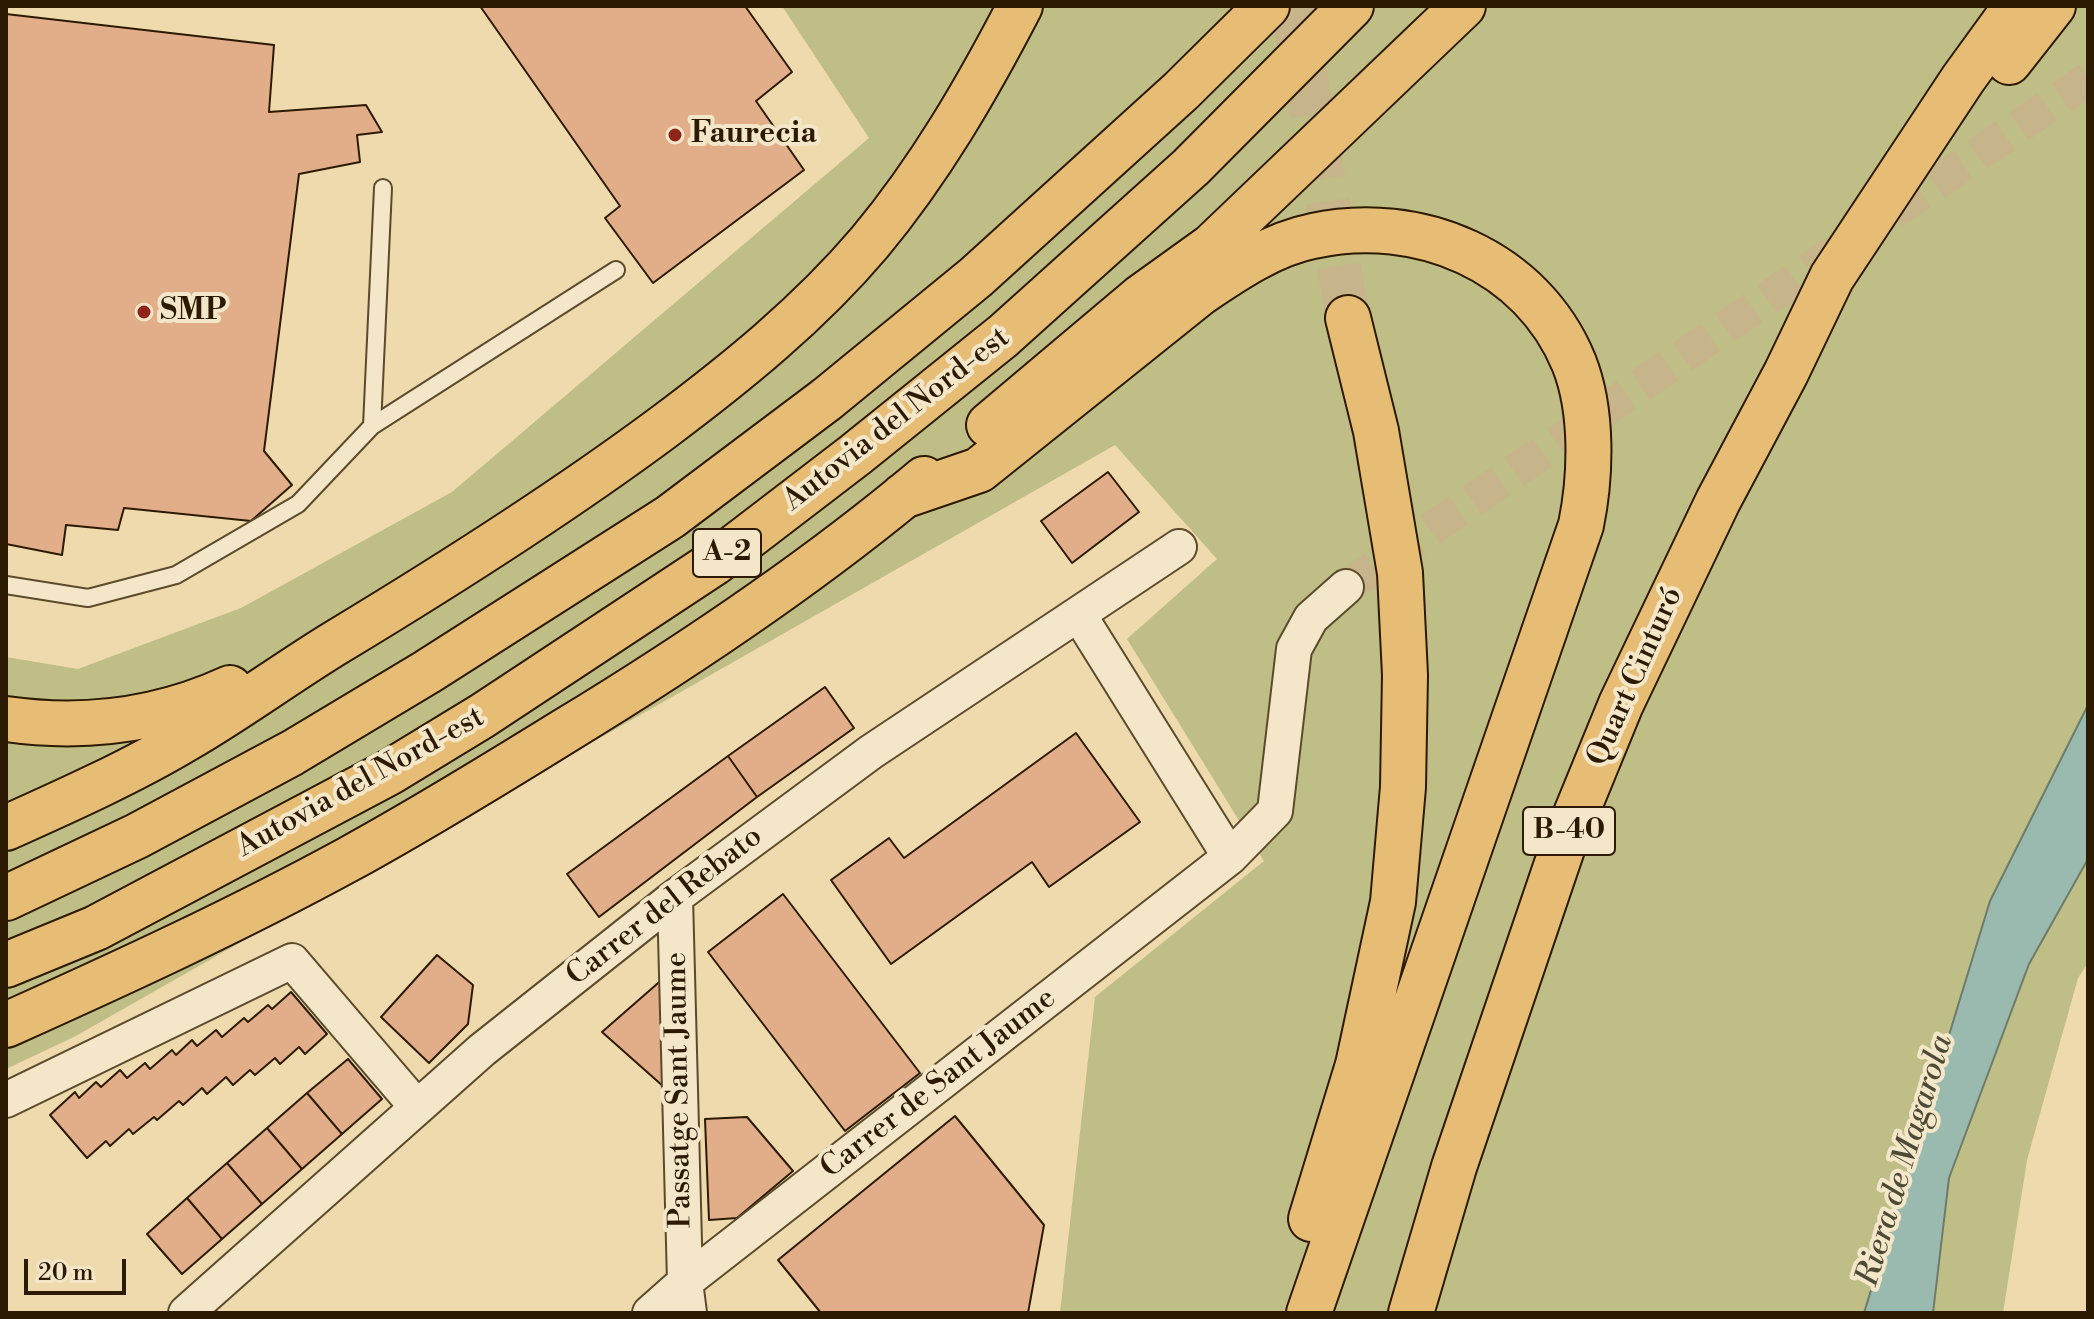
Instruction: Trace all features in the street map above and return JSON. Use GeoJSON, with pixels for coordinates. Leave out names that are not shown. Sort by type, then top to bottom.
{"type":"FeatureCollection","features":[{"type":"Feature","properties":{"kind":"highway"},"geometry":{"type":"LineString","coordinates":[[6,828],[185,740],[289,671],[470,562],[621,459],[716,388],[786,329],[869,243],[923,174],[960,115],[1020,6]]}},
{"type":"Feature","properties":{"kind":"highway","name":"Autovia del Nord-est"},"geometry":{"type":"LineString","coordinates":[[6,898],[137,836],[292,753],[427,672],[670,517],[827,399],[976,277],[1181,91],[1267,6]]}},
{"type":"Feature","properties":{"kind":"highway","name":"Autovia del Nord-est"},"geometry":{"type":"LineString","coordinates":[[6,965],[96,928],[390,772],[482,716],[714,563],[1003,336],[1191,167],[1351,6]]}},
{"type":"Feature","properties":{"kind":"highway"},"geometry":{"type":"LineString","coordinates":[[1141,297],[1334,103],[1425,6]]}},
{"type":"Feature","properties":{"kind":"highway"},"geometry":{"type":"LineString","coordinates":[[6,1025],[213,930],[350,858],[655,675],[809,569],[903,496],[1141,297],[1212,246],[1463,6]]}},
{"type":"Feature","properties":{"kind":"highway"},"geometry":{"type":"LineString","coordinates":[[1786,373],[1832,277],[1963,79],[2016,6]]}},
{"type":"Feature","properties":{"kind":"highway"},"geometry":{"type":"LineString","coordinates":[[1786,373],[1905,203],[2053,6]]}},
{"type":"Feature","properties":{"kind":"highway"},"geometry":{"type":"LineString","coordinates":[[903,496],[979,470],[1200,293],[1238,267],[1310,236],[1347,230],[1395,230],[1462,249],[1485,261],[1523,289],[1561,336],[1583,393],[1589,466],[1581,525],[1309,1313]]}},
{"type":"Feature","properties":{"kind":"highway"},"geometry":{"type":"LineString","coordinates":[[1283,1313],[1358,1065],[1393,902],[1403,787],[1405,675],[1400,573],[1376,431],[1348,318]]}},
{"type":"Feature","properties":{"kind":"highway","name":"Quart Cinturó"},"geometry":{"type":"LineString","coordinates":[[1411,1313],[1454,1167],[1564,843],[1627,691],[1718,501],[1786,373]]}},
{"type":"Feature","properties":{"kind":"highway"},"geometry":{"type":"LineString","coordinates":[[6,719],[41,724],[134,720],[195,704],[273,669],[289,671]]}},
{"type":"Feature","properties":{"kind":"street","name":"Carrer del Rebato"},"geometry":{"type":"LineString","coordinates":[[186,1313],[416,1106],[675,897],[871,752],[1179,547]]}},
{"type":"Feature","properties":{"kind":"street","name":"Carrer de Sant Jaume"},"geometry":{"type":"LineString","coordinates":[[650,1313],[687,1298],[1230,857],[1275,811],[1294,649],[1311,618],[1346,587]]}},
{"type":"Feature","properties":{"kind":"street"},"geometry":{"type":"LineString","coordinates":[[1079,615],[1230,857]]}},
{"type":"Feature","properties":{"kind":"street","name":"Passatge Sant Jaume"},"geometry":{"type":"LineString","coordinates":[[675,897],[687,1298]]}},
{"type":"Feature","properties":{"kind":"street"},"geometry":{"type":"LineString","coordinates":[[6,1100],[292,961],[416,1106]]}},
{"type":"Feature","properties":{"kind":"lane"},"geometry":{"type":"LineString","coordinates":[[372,426],[383,188]]}},
{"type":"Feature","properties":{"kind":"lane"},"geometry":{"type":"LineString","coordinates":[[6,585],[88,598],[176,575],[298,504],[372,426],[616,270]]}},
{"type":"Feature","properties":{"kind":"green space"},"geometry":{"type":"Polygon","coordinates":[[[782,6],[2088,6],[2088,705],[1990,901],[1864,1313],[1060,1313],[1095,997],[1264,861],[1127,639],[1217,559],[1115,445],[74,1037],[6,1069],[6,657],[78,669],[241,608],[452,492],[869,138],[782,6]]]}},
{"type":"Feature","properties":{"kind":"green space"},"geometry":{"type":"Polygon","coordinates":[[[2088,859],[2088,963],[2078,978],[2027,1160],[2003,1313],[1933,1313],[1949,1178],[2029,964],[2088,859]]]}},
{"type":"Feature","properties":{"kind":"water"},"geometry":{"type":"Polygon","coordinates":[[[2088,705],[2088,859],[2029,964],[1949,1178],[1933,1313],[1864,1313],[1990,901],[2088,705]]]}},
{"type":"Feature","properties":{"kind":"building","name":"Faurecia"},"geometry":{"type":"Polygon","coordinates":[[[480,6],[745,6],[792,72],[756,101],[804,170],[653,283],[605,218],[620,206],[480,6]]]}},
{"type":"Feature","properties":{"kind":"building","name":"SMP"},"geometry":{"type":"Polygon","coordinates":[[[6,14],[274,45],[269,112],[366,105],[382,132],[357,135],[360,162],[299,174],[264,451],[292,485],[251,521],[124,508],[118,530],[66,525],[62,555],[6,544],[6,14]]]}},
{"type":"Feature","properties":{"kind":"building"},"geometry":{"type":"Polygon","coordinates":[[[1108,472],[1139,512],[1072,563],[1041,521],[1108,472]]]}},
{"type":"Feature","properties":{"kind":"building"},"geometry":{"type":"Polygon","coordinates":[[[825,687],[854,728],[757,797],[728,756],[825,687]]]}},
{"type":"Feature","properties":{"kind":"building"},"geometry":{"type":"Polygon","coordinates":[[[1076,733],[1140,822],[1049,887],[1032,862],[891,964],[831,880],[889,838],[904,858],[1076,733]]]}},
{"type":"Feature","properties":{"kind":"building"},"geometry":{"type":"Polygon","coordinates":[[[728,756],[757,797],[599,917],[567,874],[728,756]]]}},
{"type":"Feature","properties":{"kind":"building"},"geometry":{"type":"Polygon","coordinates":[[[783,894],[920,1073],[845,1131],[708,952],[783,894]]]}},
{"type":"Feature","properties":{"kind":"building"},"geometry":{"type":"Polygon","coordinates":[[[437,955],[473,985],[468,1024],[429,1063],[381,1017],[437,955]]]}},
{"type":"Feature","properties":{"kind":"building"},"geometry":{"type":"Polygon","coordinates":[[[665,977],[673,1095],[602,1032],[665,977]]]}},
{"type":"Feature","properties":{"kind":"building"},"geometry":{"type":"Polygon","coordinates":[[[291,992],[327,1034],[305,1054],[299,1047],[280,1064],[275,1058],[255,1075],[250,1070],[233,1085],[226,1077],[207,1094],[202,1088],[183,1105],[179,1101],[157,1120],[154,1117],[133,1134],[129,1129],[110,1146],[106,1141],[87,1158],[50,1115],[75,1092],[79,1098],[96,1082],[101,1087],[120,1070],[127,1078],[145,1063],[150,1069],[172,1050],[176,1055],[192,1040],[197,1046],[216,1030],[222,1037],[244,1018],[248,1022],[268,1005],[272,1009],[291,992]]]}},
{"type":"Feature","properties":{"kind":"building"},"geometry":{"type":"Polygon","coordinates":[[[348,1059],[382,1099],[342,1134],[307,1093],[348,1059]]]}},
{"type":"Feature","properties":{"kind":"building"},"geometry":{"type":"Polygon","coordinates":[[[307,1093],[342,1134],[302,1169],[267,1128],[307,1093]]]}},
{"type":"Feature","properties":{"kind":"building"},"geometry":{"type":"Polygon","coordinates":[[[955,1116],[1044,1225],[1028,1313],[821,1313],[778,1260],[955,1116]]]}},
{"type":"Feature","properties":{"kind":"building"},"geometry":{"type":"Polygon","coordinates":[[[747,1117],[793,1171],[737,1218],[709,1220],[705,1119],[747,1117]]]}},
{"type":"Feature","properties":{"kind":"building"},"geometry":{"type":"Polygon","coordinates":[[[267,1128],[302,1169],[262,1204],[227,1163],[267,1128]]]}},
{"type":"Feature","properties":{"kind":"building"},"geometry":{"type":"Polygon","coordinates":[[[227,1163],[262,1204],[222,1239],[187,1198],[227,1163]]]}},
{"type":"Feature","properties":{"kind":"building"},"geometry":{"type":"Polygon","coordinates":[[[187,1198],[222,1239],[182,1274],[147,1234],[187,1198]]]}},
{"type":"Feature","properties":{"kind":"tunnel"},"geometry":{"type":"LineString","coordinates":[[1293,6],[1348,318]]}},
{"type":"Feature","properties":{"kind":"tunnel"},"geometry":{"type":"LineString","coordinates":[[1346,587],[2088,79]]}},
{"type":"Feature","properties":{"kind":"place","name":"Faurecia"},"geometry":{"type":"Point","coordinates":[675,135]}},
{"type":"Feature","properties":{"kind":"place","name":"SMP"},"geometry":{"type":"Point","coordinates":[144,312]}},
{"type":"Feature","properties":{"kind":"water label","name":"Riera de Magarola"},"geometry":{"type":"Point","coordinates":[1906,1161]}}]}
